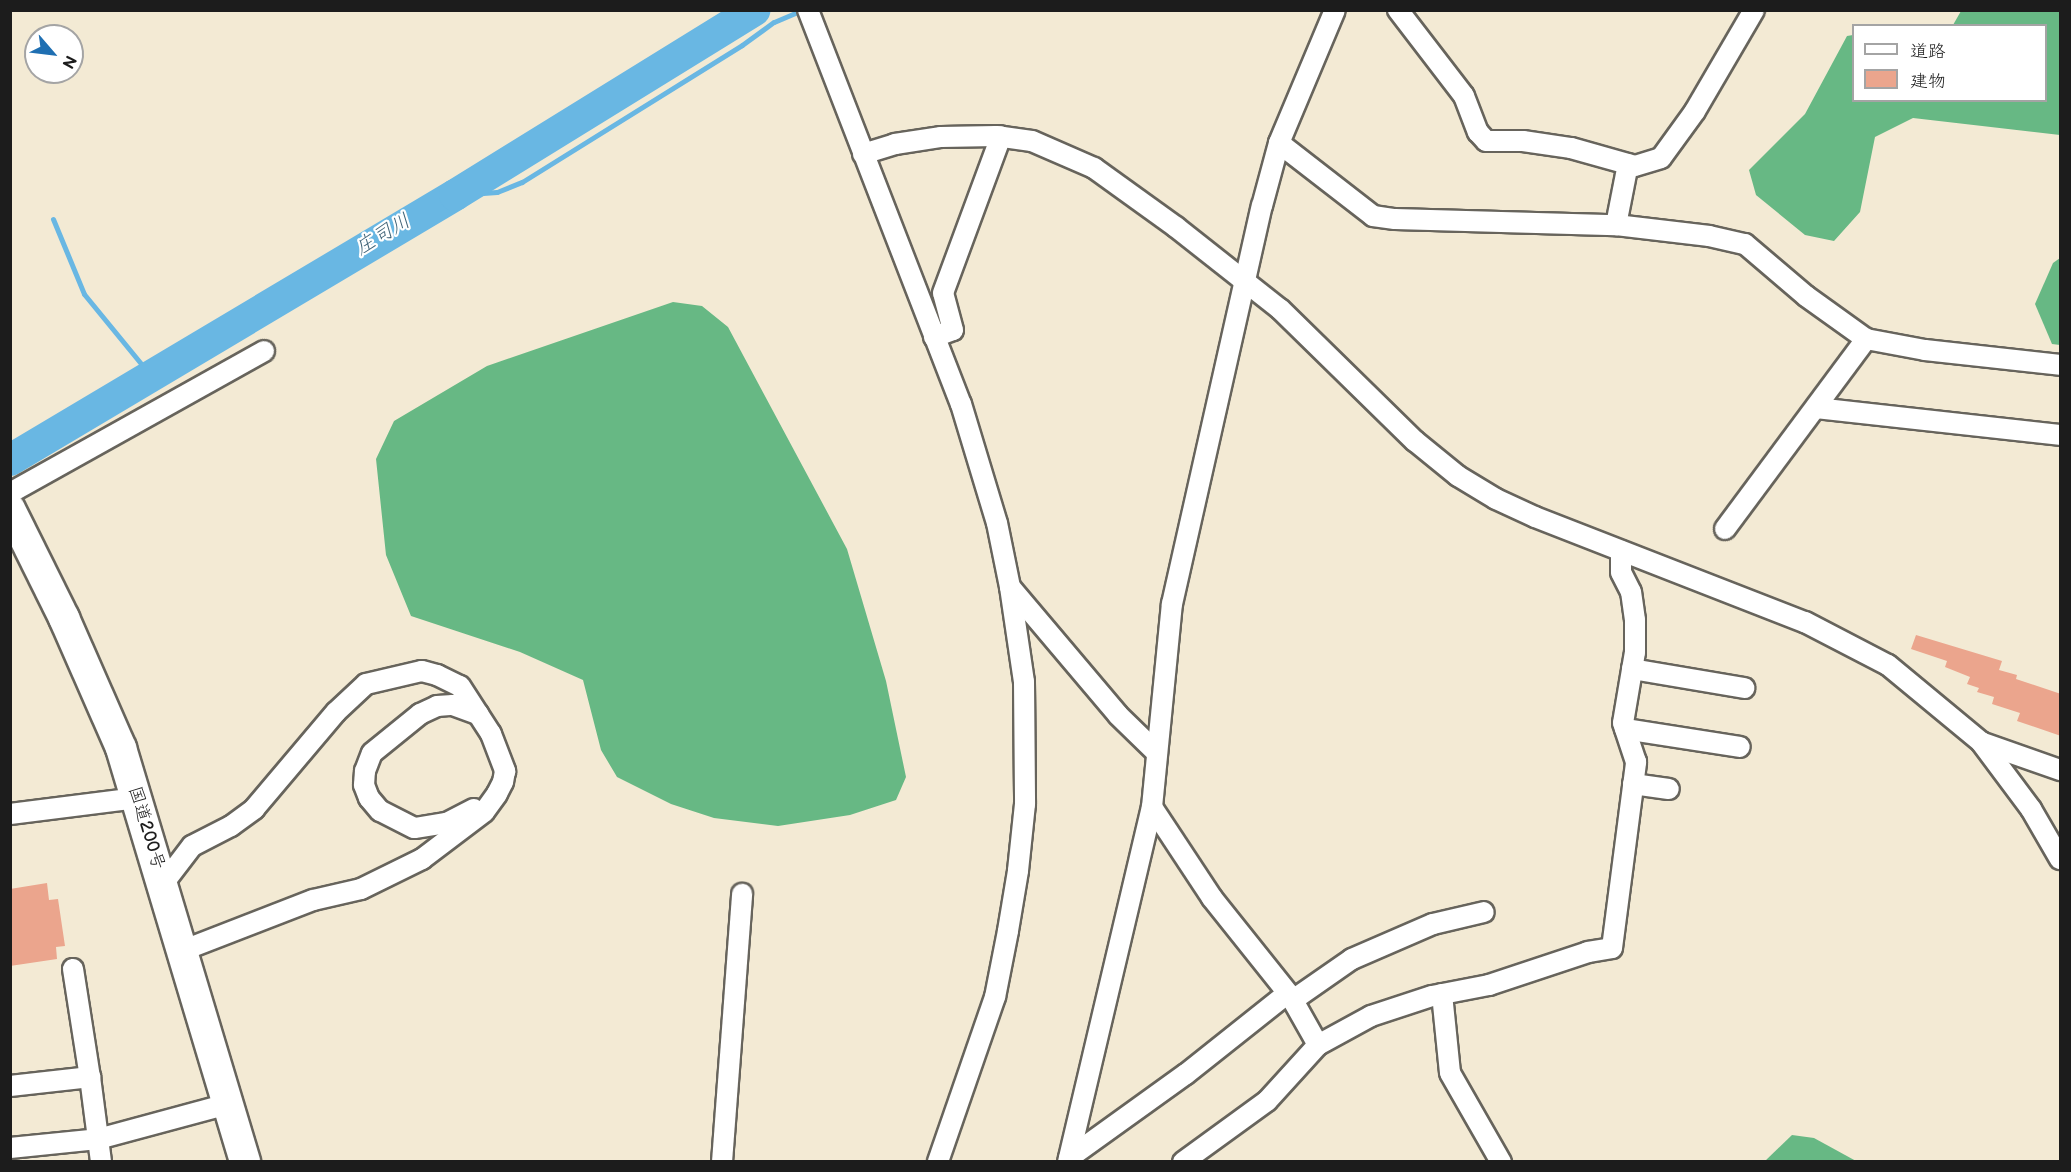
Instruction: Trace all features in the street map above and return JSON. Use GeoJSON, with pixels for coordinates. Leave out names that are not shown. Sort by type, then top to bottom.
{"type":"FeatureCollection","features":[{"type":"Feature","properties":{"kind":"highway","name":"国道200号"},"geometry":{"type":"LineString","coordinates":[[10,509],[64,618],[112,727],[164,884],[245,1161]]}},
{"type":"Feature","properties":{"kind":"street"},"geometry":{"type":"LineString","coordinates":[[1068,1160],[1152,807],[1155,751],[1172,604],[1245,282],[1279,142],[1335,10]]}},
{"type":"Feature","properties":{"kind":"street"},"geometry":{"type":"LineString","coordinates":[[1398,10],[1464,96],[1478,132],[1486,141],[1503,143],[1522,141],[1571,148],[1635,166],[1661,158],[1695,111],[1754,10]]}},
{"type":"Feature","properties":{"kind":"street"},"geometry":{"type":"LineString","coordinates":[[811,19],[961,404],[982,473],[1010,587],[1024,693],[1025,804],[1018,871],[995,997],[938,1161]]}},
{"type":"Feature","properties":{"kind":"street"},"geometry":{"type":"LineString","coordinates":[[863,154],[895,144],[941,137],[1001,136],[1032,141],[1094,168],[1280,309],[1415,441],[1458,476],[1496,499],[1535,518],[1764,604],[1842,639],[1888,665],[1981,742],[2031,809],[2061,859]]}},
{"type":"Feature","properties":{"kind":"street"},"geometry":{"type":"LineString","coordinates":[[934,337],[953,330],[943,293],[1001,136]]}},
{"type":"Feature","properties":{"kind":"street"},"geometry":{"type":"LineString","coordinates":[[1279,142],[1373,216],[1395,219],[1616,225],[1745,244],[1806,296],[1866,339],[1925,350],[2061,365]]}},
{"type":"Feature","properties":{"kind":"street"},"geometry":{"type":"LineString","coordinates":[[1616,225],[1628,164]]}},
{"type":"Feature","properties":{"kind":"street"},"geometry":{"type":"LineString","coordinates":[[1725,529],[1866,339]]}},
{"type":"Feature","properties":{"kind":"street"},"geometry":{"type":"LineString","coordinates":[[10,493],[264,351]]}},
{"type":"Feature","properties":{"kind":"street"},"geometry":{"type":"LineString","coordinates":[[1816,408],[2061,435]]}},
{"type":"Feature","properties":{"kind":"street"},"geometry":{"type":"LineString","coordinates":[[1184,1161],[1267,1101],[1318,1045],[1371,1016],[1442,994],[1489,985],[1588,952],[1612,948],[1636,762],[1623,723],[1632,669],[1635,620],[1630,592],[1621,572],[1621,551]]}},
{"type":"Feature","properties":{"kind":"street"},"geometry":{"type":"LineString","coordinates":[[1010,587],[1118,715],[1155,751]]}},
{"type":"Feature","properties":{"kind":"street"},"geometry":{"type":"LineString","coordinates":[[1632,669],[1744,688]]}},
{"type":"Feature","properties":{"kind":"street"},"geometry":{"type":"LineString","coordinates":[[164,884],[192,846],[231,826],[254,809],[336,712],[366,684],[422,670],[460,686],[491,734],[504,771],[503,782],[484,812],[422,859],[361,889],[313,900],[184,950]]}},
{"type":"Feature","properties":{"kind":"street"},"geometry":{"type":"LineString","coordinates":[[478,714],[453,705],[436,706],[420,714],[372,753],[365,771],[364,784],[369,798],[380,811],[414,828],[446,822],[493,800]]}},
{"type":"Feature","properties":{"kind":"street"},"geometry":{"type":"LineString","coordinates":[[1625,729],[1740,747]]}},
{"type":"Feature","properties":{"kind":"street"},"geometry":{"type":"LineString","coordinates":[[1981,742],[2061,770]]}},
{"type":"Feature","properties":{"kind":"street"},"geometry":{"type":"LineString","coordinates":[[1634,784],[1669,789]]}},
{"type":"Feature","properties":{"kind":"street"},"geometry":{"type":"LineString","coordinates":[[10,814],[137,798]]}},
{"type":"Feature","properties":{"kind":"street"},"geometry":{"type":"LineString","coordinates":[[1152,807],[1212,898],[1290,996],[1318,1045]]}},
{"type":"Feature","properties":{"kind":"street"},"geometry":{"type":"LineString","coordinates":[[722,1161],[742,894]]}},
{"type":"Feature","properties":{"kind":"street"},"geometry":{"type":"LineString","coordinates":[[1068,1160],[1290,996],[1352,959],[1433,924],[1484,912]]}},
{"type":"Feature","properties":{"kind":"street"},"geometry":{"type":"LineString","coordinates":[[73,969],[102,1161]]}},
{"type":"Feature","properties":{"kind":"street"},"geometry":{"type":"LineString","coordinates":[[1442,994],[1450,1073],[1501,1161]]}},
{"type":"Feature","properties":{"kind":"street"},"geometry":{"type":"LineString","coordinates":[[10,1086],[90,1077]]}},
{"type":"Feature","properties":{"kind":"street"},"geometry":{"type":"LineString","coordinates":[[10,1148],[98,1140],[228,1104]]}},
{"type":"Feature","properties":{"kind":"green space"},"geometry":{"type":"Polygon","coordinates":[[[1961,11],[2060,11],[2060,135],[1913,118],[1875,137],[1860,212],[1834,241],[1805,235],[1756,195],[1749,170],[1805,114],[1847,36],[1852,35],[1852,102],[2047,102],[2047,24],[1954,24],[1961,11]]]}},
{"type":"Feature","properties":{"kind":"green space"},"geometry":{"type":"Polygon","coordinates":[[[2060,258],[2060,345],[2052,344],[2035,304],[2053,263],[2060,258]]]}},
{"type":"Feature","properties":{"kind":"green space"},"geometry":{"type":"Polygon","coordinates":[[[673,302],[702,306],[728,327],[847,549],[886,681],[906,777],[896,800],[850,815],[778,826],[714,818],[671,804],[617,777],[601,750],[583,680],[520,652],[411,616],[386,555],[376,459],[394,421],[487,366],[673,302]]]}},
{"type":"Feature","properties":{"kind":"green space"},"geometry":{"type":"Polygon","coordinates":[[[1792,1135],[1814,1138],[1856,1161],[1765,1161],[1792,1135]]]}},
{"type":"Feature","properties":{"kind":"building"},"geometry":{"type":"Polygon","coordinates":[[[1916,635],[2002,661],[1999,670],[2017,675],[2016,679],[2061,694],[2061,736],[2017,721],[2020,713],[1992,704],[1994,697],[1977,692],[1979,688],[1967,684],[1970,677],[1945,667],[1947,661],[1911,649],[1916,635]]]}},
{"type":"Feature","properties":{"kind":"building"},"geometry":{"type":"Polygon","coordinates":[[[47,883],[49,900],[58,899],[65,946],[56,947],[57,959],[10,966],[10,889],[47,883]]]}},
{"type":"Feature","properties":{"kind":"waterway","name":"庄司川"},"geometry":{"type":"LineString","coordinates":[[10,460],[455,195],[755,10]]}},
{"type":"Feature","properties":{"kind":"waterway"},"geometry":{"type":"LineString","coordinates":[[455,195],[497,192],[522,182],[742,45],[774,22],[802,10]]}},
{"type":"Feature","properties":{"kind":"waterway"},"geometry":{"type":"LineString","coordinates":[[53,219],[84,294],[151,376]]}}]}
